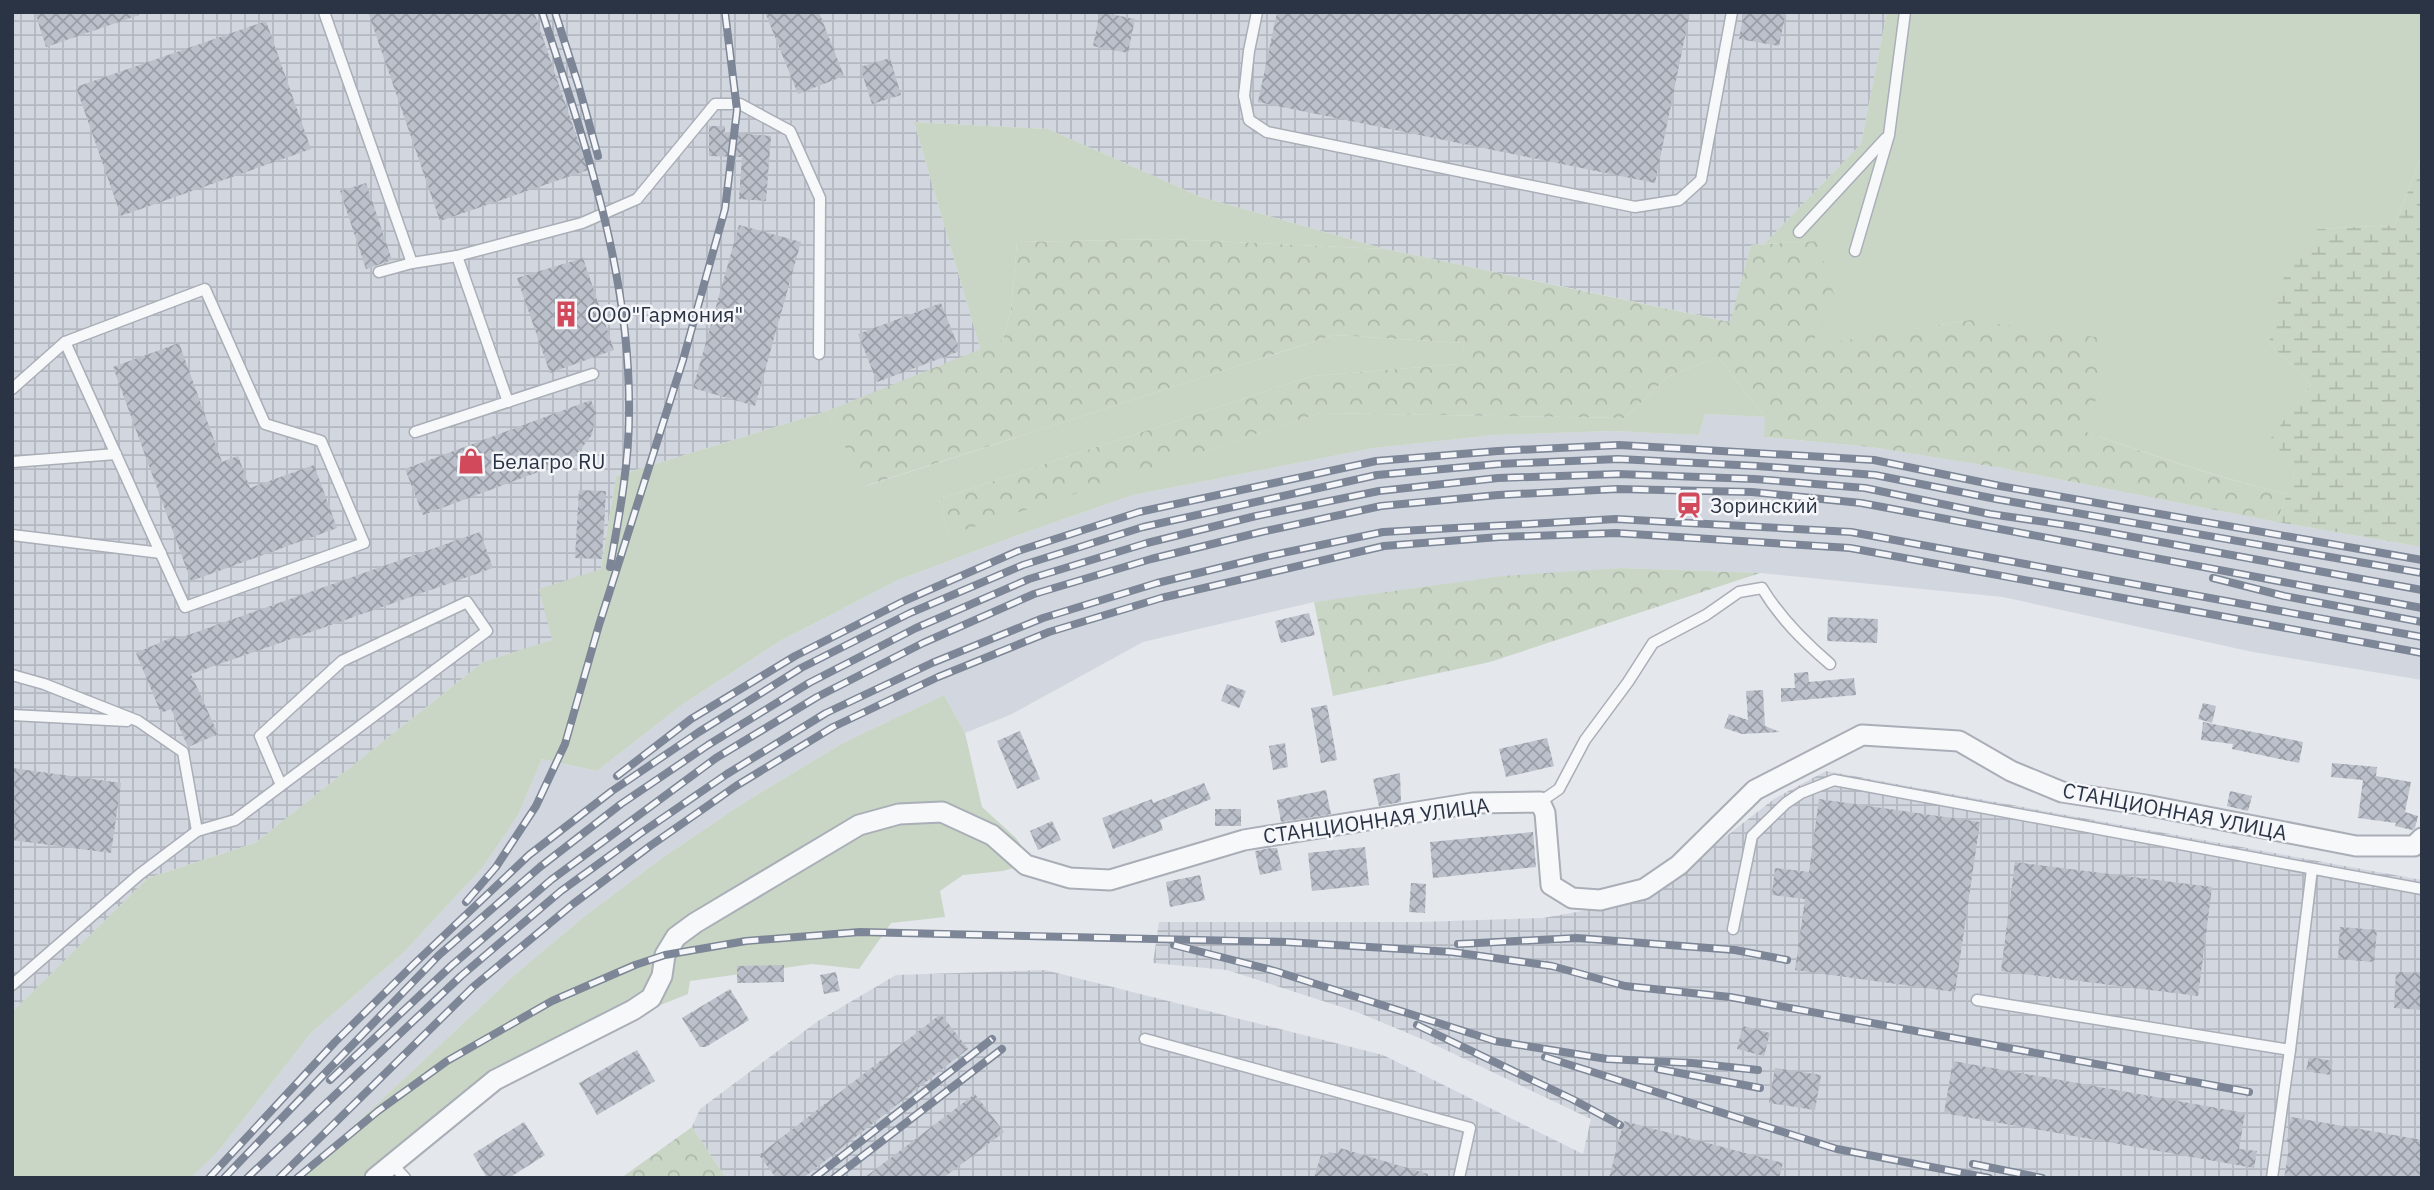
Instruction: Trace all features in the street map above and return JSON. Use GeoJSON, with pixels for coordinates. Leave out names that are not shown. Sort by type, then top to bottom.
{"type":"FeatureCollection","features":[{"type":"Feature","properties":{"kind":"street","name":"СТАНЦИОННАЯ УЛИЦА"},"geometry":{"type":"LineString","coordinates":[[375,1178],[399,1171],[495,1080],[634,1010],[651,998],[662,976],[665,955],[676,937],[695,923],[859,825],[898,814],[943,812],[992,835],[1026,865],[1070,877],[1110,880],[1244,840],[1473,803],[1541,802],[1545,813],[1551,885],[1572,898],[1600,900],[1644,889],[1679,865],[1755,790],[1863,735],[1959,741],[2011,771],[2062,792],[2146,805],[2356,846],[2414,846],[2422,838]]}},
{"type":"Feature","properties":{"kind":"lane"},"geometry":{"type":"LineString","coordinates":[[324,12],[412,263]]}},
{"type":"Feature","properties":{"kind":"lane"},"geometry":{"type":"LineString","coordinates":[[1257,12],[1244,96],[1249,120],[1267,132],[1635,207],[1679,200],[1701,180],[1732,12]]}},
{"type":"Feature","properties":{"kind":"lane"},"geometry":{"type":"LineString","coordinates":[[1855,251],[1889,135],[1905,12]]}},
{"type":"Feature","properties":{"kind":"lane"},"geometry":{"type":"LineString","coordinates":[[379,272],[412,263],[457,256],[582,223],[637,200],[715,104],[740,104],[790,131],[820,198],[819,354]]}},
{"type":"Feature","properties":{"kind":"lane"},"geometry":{"type":"LineString","coordinates":[[1799,232],[1889,135]]}},
{"type":"Feature","properties":{"kind":"lane"},"geometry":{"type":"LineString","coordinates":[[457,256],[508,402]]}},
{"type":"Feature","properties":{"kind":"lane"},"geometry":{"type":"LineString","coordinates":[[12,389],[65,342],[205,289],[265,424],[321,441],[364,543],[185,607],[65,342]]}},
{"type":"Feature","properties":{"kind":"lane"},"geometry":{"type":"LineString","coordinates":[[415,432],[593,374]]}},
{"type":"Feature","properties":{"kind":"lane"},"geometry":{"type":"LineString","coordinates":[[12,462],[116,454]]}},
{"type":"Feature","properties":{"kind":"lane"},"geometry":{"type":"LineString","coordinates":[[12,535],[161,553]]}},
{"type":"Feature","properties":{"kind":"lane"},"geometry":{"type":"LineString","coordinates":[[1541,802],[1559,789],[1585,740],[1653,643],[1706,615],[1739,592],[1762,588],[1797,636],[1829,664]]}},
{"type":"Feature","properties":{"kind":"lane"},"geometry":{"type":"LineString","coordinates":[[12,985],[140,874],[197,831],[235,820],[487,631],[467,602],[342,661],[260,736],[281,785]]}},
{"type":"Feature","properties":{"kind":"lane"},"geometry":{"type":"LineString","coordinates":[[12,675],[44,684],[138,721],[183,752],[197,831]]}},
{"type":"Feature","properties":{"kind":"lane"},"geometry":{"type":"LineString","coordinates":[[12,715],[138,721]]}},
{"type":"Feature","properties":{"kind":"lane"},"geometry":{"type":"LineString","coordinates":[[1733,929],[1752,836],[1786,803],[1801,793],[1834,780],[2422,889]]}},
{"type":"Feature","properties":{"kind":"lane"},"geometry":{"type":"LineString","coordinates":[[2272,1178],[2312,869]]}},
{"type":"Feature","properties":{"kind":"lane"},"geometry":{"type":"LineString","coordinates":[[1977,1000],[2290,1050]]}},
{"type":"Feature","properties":{"kind":"lane"},"geometry":{"type":"LineString","coordinates":[[1145,1039],[1469,1128],[1459,1178]]}},
{"type":"Feature","properties":{"kind":"shaded area"},"geometry":{"type":"Polygon","coordinates":[[[12,12],[1887,12],[1861,144],[1764,244],[1751,245],[1731,322],[1385,249],[1201,197],[1048,129],[914,122],[981,351],[827,411],[616,476],[601,569],[553,640],[483,662],[255,843],[148,878],[12,1012],[12,12]]]}},
{"type":"Feature","properties":{"kind":"shaded area"},"geometry":{"type":"Polygon","coordinates":[[[1705,414],[1765,417],[1765,437],[1871,447],[2001,468],[2277,522],[2422,547],[2422,680],[2253,652],[2003,597],[1760,573],[1622,568],[1314,602],[1143,642],[1012,714],[965,733],[944,695],[843,743],[745,802],[662,858],[585,916],[518,972],[298,1178],[175,1178],[220,1149],[311,1033],[403,953],[483,867],[518,815],[542,759],[597,771],[683,704],[780,641],[898,580],[1133,495],[1374,448],[1494,435],[1613,431],[1699,435],[1705,414]]]}},
{"type":"Feature","properties":{"kind":"shaded area"},"geometry":{"type":"Polygon","coordinates":[[[1826,771],[2422,880],[2422,1178],[726,1178],[692,1127],[700,1109],[818,1021],[896,975],[1045,970],[1383,1055],[1583,1154],[1591,1119],[1429,1042],[1357,1012],[1227,970],[1153,963],[1159,922],[1420,922],[1543,918],[1644,900],[1774,799],[1826,771]]]}},
{"type":"Feature","properties":{"kind":"green space"},"geometry":{"type":"Polygon","coordinates":[[[1887,12],[2422,12],[2422,154],[2395,225],[2317,229],[2269,343],[2311,384],[2272,438],[2295,471],[2287,494],[2155,456],[2077,429],[2102,390],[1970,320],[1810,347],[1817,241],[1764,244],[1861,144],[1887,12]]]}},
{"type":"Feature","properties":{"kind":"green space"},"geometry":{"type":"Polygon","coordinates":[[[914,122],[1048,129],[1201,197],[1385,249],[1168,239],[1017,242],[1011,310],[1003,340],[981,351],[914,122]]]}},
{"type":"Feature","properties":{"kind":"green space"},"geometry":{"type":"Polygon","coordinates":[[[2422,154],[2422,547],[2277,522],[2295,471],[2271,438],[2311,384],[2269,343],[2283,279],[2317,229],[2395,225],[2422,154]]]}},
{"type":"Feature","properties":{"kind":"green space"},"geometry":{"type":"Polygon","coordinates":[[[1168,239],[1385,249],[1730,322],[1751,245],[1817,241],[1836,301],[1810,346],[1970,320],[2103,338],[2102,390],[2078,429],[2181,464],[2287,494],[2277,522],[2001,468],[1871,447],[1764,437],[1765,417],[1718,357],[1667,377],[1625,418],[1320,413],[949,535],[939,499],[1312,376],[1459,364],[1464,343],[1334,335],[865,486],[827,411],[1003,340],[1011,310],[1017,242],[1168,239]]]}},
{"type":"Feature","properties":{"kind":"green space"},"geometry":{"type":"Polygon","coordinates":[[[1334,335],[1464,343],[1460,364],[1312,376],[939,499],[949,534],[1320,413],[1625,418],[1667,377],[1718,357],[1765,417],[1705,414],[1699,435],[1613,431],[1494,435],[1374,448],[1133,495],[898,580],[780,641],[683,704],[597,771],[542,759],[518,815],[483,867],[403,953],[311,1033],[220,1149],[190,1178],[12,1178],[12,1012],[148,878],[255,843],[483,662],[552,640],[539,589],[601,569],[616,476],[827,411],[866,486],[1334,335]]]}},
{"type":"Feature","properties":{"kind":"green space"},"geometry":{"type":"Polygon","coordinates":[[[1622,568],[1760,573],[1490,662],[1333,696],[1314,602],[1503,576],[1622,568]]]}},
{"type":"Feature","properties":{"kind":"green space"},"geometry":{"type":"Polygon","coordinates":[[[944,695],[965,733],[982,807],[1016,838],[1033,862],[1003,871],[963,875],[940,891],[945,917],[891,923],[859,969],[812,964],[690,981],[688,994],[643,1012],[501,1085],[389,1178],[298,1178],[518,972],[585,916],[662,858],[745,802],[843,743],[944,695]]]}},
{"type":"Feature","properties":{"kind":"green space"},"geometry":{"type":"Polygon","coordinates":[[[692,1127],[726,1178],[621,1178],[692,1127]]]}},
{"type":"Feature","properties":{"kind":"building"},"geometry":{"type":"Polygon","coordinates":[[[35,12],[139,12],[139,15],[46,47],[35,12]]]}},
{"type":"Feature","properties":{"kind":"building"},"geometry":{"type":"Polygon","coordinates":[[[368,12],[534,12],[588,170],[440,221],[368,12]]]}},
{"type":"Feature","properties":{"kind":"building"},"geometry":{"type":"Polygon","coordinates":[[[765,12],[819,12],[844,76],[798,94],[765,12]]]}},
{"type":"Feature","properties":{"kind":"building"},"geometry":{"type":"Polygon","coordinates":[[[1100,12],[1135,19],[1128,53],[1093,46],[1100,12]]]}},
{"type":"Feature","properties":{"kind":"building"},"geometry":{"type":"Polygon","coordinates":[[[1277,12],[1690,12],[1655,183],[1258,102],[1277,12]]]}},
{"type":"Feature","properties":{"kind":"building"},"geometry":{"type":"Polygon","coordinates":[[[1744,12],[1786,12],[1779,46],[1739,39],[1744,12]]]}},
{"type":"Feature","properties":{"kind":"building"},"geometry":{"type":"Polygon","coordinates":[[[266,21],[311,149],[121,216],[76,87],[266,21]]]}},
{"type":"Feature","properties":{"kind":"building"},"geometry":{"type":"Polygon","coordinates":[[[890,58],[901,95],[872,104],[860,67],[890,58]]]}},
{"type":"Feature","properties":{"kind":"building"},"geometry":{"type":"Polygon","coordinates":[[[709,126],[725,126],[725,132],[771,136],[766,201],[739,199],[742,157],[709,156],[709,126]]]}},
{"type":"Feature","properties":{"kind":"building"},"geometry":{"type":"Polygon","coordinates":[[[366,183],[392,260],[366,269],[340,191],[366,183]]]}},
{"type":"Feature","properties":{"kind":"building"},"geometry":{"type":"Polygon","coordinates":[[[739,225],[801,242],[755,406],[693,388],[739,225]]]}},
{"type":"Feature","properties":{"kind":"building","name":"ООО\"Гармония\""},"geometry":{"type":"Polygon","coordinates":[[[583,258],[614,350],[550,373],[517,278],[583,258]]]}},
{"type":"Feature","properties":{"kind":"building"},"geometry":{"type":"Polygon","coordinates":[[[941,303],[960,351],[877,382],[858,334],[941,303]]]}},
{"type":"Feature","properties":{"kind":"building"},"geometry":{"type":"Polygon","coordinates":[[[179,343],[222,462],[238,456],[250,488],[314,465],[337,528],[191,581],[113,367],[179,343]]]}},
{"type":"Feature","properties":{"kind":"building"},"geometry":{"type":"Polygon","coordinates":[[[591,400],[596,412],[592,435],[573,459],[423,515],[405,469],[591,400]]]}},
{"type":"Feature","properties":{"kind":"building"},"geometry":{"type":"Polygon","coordinates":[[[579,490],[606,491],[602,559],[575,558],[579,490]]]}},
{"type":"Feature","properties":{"kind":"building"},"geometry":{"type":"Polygon","coordinates":[[[480,532],[493,568],[191,674],[218,734],[188,747],[171,709],[161,713],[136,653],[175,636],[177,639],[480,532]]]}},
{"type":"Feature","properties":{"kind":"building"},"geometry":{"type":"Polygon","coordinates":[[[1309,613],[1315,635],[1281,643],[1275,621],[1309,613]]]}},
{"type":"Feature","properties":{"kind":"building"},"geometry":{"type":"Polygon","coordinates":[[[1828,617],[1878,619],[1877,643],[1827,641],[1828,617]]]}},
{"type":"Feature","properties":{"kind":"building"},"geometry":{"type":"Polygon","coordinates":[[[1808,672],[1809,682],[1854,678],[1856,695],[1781,702],[1781,688],[1795,688],[1794,673],[1808,672]]]}},
{"type":"Feature","properties":{"kind":"building"},"geometry":{"type":"Polygon","coordinates":[[[1227,684],[1246,691],[1239,708],[1221,701],[1227,684]]]}},
{"type":"Feature","properties":{"kind":"building"},"geometry":{"type":"Polygon","coordinates":[[[1763,690],[1765,726],[1780,732],[1742,734],[1724,728],[1729,714],[1748,720],[1746,691],[1763,690]]]}},
{"type":"Feature","properties":{"kind":"building"},"geometry":{"type":"Polygon","coordinates":[[[2203,703],[2216,706],[2212,723],[2198,719],[2203,703]]]}},
{"type":"Feature","properties":{"kind":"building"},"geometry":{"type":"Polygon","coordinates":[[[1327,705],[1337,760],[1321,763],[1311,708],[1327,705]]]}},
{"type":"Feature","properties":{"kind":"building"},"geometry":{"type":"Polygon","coordinates":[[[2203,722],[2303,742],[2299,763],[2232,749],[2233,744],[2201,740],[2203,722]]]}},
{"type":"Feature","properties":{"kind":"building"},"geometry":{"type":"Polygon","coordinates":[[[1020,731],[1040,779],[1017,789],[997,741],[1020,731]]]}},
{"type":"Feature","properties":{"kind":"building"},"geometry":{"type":"Polygon","coordinates":[[[1547,738],[1554,766],[1506,777],[1499,749],[1547,738]]]}},
{"type":"Feature","properties":{"kind":"building"},"geometry":{"type":"Polygon","coordinates":[[[1285,743],[1288,767],[1273,770],[1269,746],[1285,743]]]}},
{"type":"Feature","properties":{"kind":"building"},"geometry":{"type":"Polygon","coordinates":[[[2332,763],[2377,767],[2376,776],[2411,782],[2405,812],[2418,816],[2415,828],[2412,830],[2395,826],[2396,823],[2358,818],[2363,780],[2331,777],[2332,763]]]}},
{"type":"Feature","properties":{"kind":"building"},"geometry":{"type":"Polygon","coordinates":[[[12,768],[121,783],[111,853],[12,840],[12,768]]]}},
{"type":"Feature","properties":{"kind":"building"},"geometry":{"type":"Polygon","coordinates":[[[1400,773],[1401,802],[1379,806],[1373,779],[1400,773]]]}},
{"type":"Feature","properties":{"kind":"building"},"geometry":{"type":"Polygon","coordinates":[[[1204,783],[1211,799],[1160,820],[1163,830],[1113,849],[1102,818],[1152,799],[1153,803],[1204,783]]]}},
{"type":"Feature","properties":{"kind":"building"},"geometry":{"type":"Polygon","coordinates":[[[1326,790],[1331,814],[1281,822],[1277,800],[1326,790]]]}},
{"type":"Feature","properties":{"kind":"building"},"geometry":{"type":"Polygon","coordinates":[[[2230,791],[2252,796],[2248,811],[2227,806],[2230,791]]]}},
{"type":"Feature","properties":{"kind":"building"},"geometry":{"type":"Polygon","coordinates":[[[1819,799],[1980,822],[1955,992],[1795,970],[1805,899],[1772,895],[1775,868],[1809,872],[1819,799]]]}},
{"type":"Feature","properties":{"kind":"building"},"geometry":{"type":"Polygon","coordinates":[[[1215,809],[1241,809],[1241,826],[1215,826],[1215,809]]]}},
{"type":"Feature","properties":{"kind":"building"},"geometry":{"type":"Polygon","coordinates":[[[1052,821],[1061,840],[1038,850],[1030,831],[1052,821]]]}},
{"type":"Feature","properties":{"kind":"building"},"geometry":{"type":"Polygon","coordinates":[[[1533,832],[1536,867],[1433,878],[1430,842],[1533,832]]]}},
{"type":"Feature","properties":{"kind":"building"},"geometry":{"type":"Polygon","coordinates":[[[1365,847],[1369,885],[1312,891],[1308,853],[1365,847]]]}},
{"type":"Feature","properties":{"kind":"building"},"geometry":{"type":"Polygon","coordinates":[[[1277,848],[1282,870],[1260,875],[1255,851],[1277,848]]]}},
{"type":"Feature","properties":{"kind":"building"},"geometry":{"type":"Polygon","coordinates":[[[2015,862],[2212,887],[2198,996],[2001,971],[2015,862]]]}},
{"type":"Feature","properties":{"kind":"building"},"geometry":{"type":"Polygon","coordinates":[[[1200,875],[1205,900],[1170,907],[1166,882],[1200,875]]]}},
{"type":"Feature","properties":{"kind":"building"},"geometry":{"type":"Polygon","coordinates":[[[1411,883],[1426,884],[1425,913],[1409,912],[1411,883]]]}},
{"type":"Feature","properties":{"kind":"building"},"geometry":{"type":"Polygon","coordinates":[[[2340,927],[2377,930],[2374,962],[2338,959],[2340,927]]]}},
{"type":"Feature","properties":{"kind":"building"},"geometry":{"type":"Polygon","coordinates":[[[784,965],[784,982],[737,983],[737,966],[784,965]]]}},
{"type":"Feature","properties":{"kind":"building"},"geometry":{"type":"Polygon","coordinates":[[[836,972],[840,991],[824,994],[820,975],[836,972]]]}},
{"type":"Feature","properties":{"kind":"building"},"geometry":{"type":"Polygon","coordinates":[[[2396,972],[2422,973],[2422,1010],[2394,1008],[2396,972]]]}},
{"type":"Feature","properties":{"kind":"building"},"geometry":{"type":"Polygon","coordinates":[[[730,989],[749,1020],[706,1047],[700,1047],[682,1018],[730,989]]]}},
{"type":"Feature","properties":{"kind":"building"},"geometry":{"type":"Polygon","coordinates":[[[941,1014],[968,1049],[803,1178],[776,1178],[759,1155],[941,1014]]]}},
{"type":"Feature","properties":{"kind":"building"},"geometry":{"type":"Polygon","coordinates":[[[1743,1026],[1770,1033],[1764,1056],[1737,1049],[1743,1026]]]}},
{"type":"Feature","properties":{"kind":"building"},"geometry":{"type":"Polygon","coordinates":[[[637,1050],[655,1081],[597,1115],[579,1083],[637,1050]]]}},
{"type":"Feature","properties":{"kind":"building"},"geometry":{"type":"Polygon","coordinates":[[[2309,1057],[2333,1061],[2330,1075],[2306,1071],[2309,1057]]]}},
{"type":"Feature","properties":{"kind":"building"},"geometry":{"type":"Polygon","coordinates":[[[1953,1061],[2245,1113],[2239,1149],[2257,1151],[2254,1168],[1944,1113],[1953,1061]]]}},
{"type":"Feature","properties":{"kind":"building"},"geometry":{"type":"Polygon","coordinates":[[[1775,1068],[1821,1075],[1815,1110],[1769,1103],[1775,1068]]]}},
{"type":"Feature","properties":{"kind":"building"},"geometry":{"type":"Polygon","coordinates":[[[975,1094],[1004,1132],[943,1178],[864,1178],[975,1094]]]}},
{"type":"Feature","properties":{"kind":"building"},"geometry":{"type":"Polygon","coordinates":[[[2291,1117],[2422,1140],[2422,1178],[2284,1178],[2291,1117]]]}},
{"type":"Feature","properties":{"kind":"building"},"geometry":{"type":"Polygon","coordinates":[[[1624,1121],[1783,1163],[1779,1178],[1609,1178],[1624,1121]]]}},
{"type":"Feature","properties":{"kind":"building"},"geometry":{"type":"Polygon","coordinates":[[[524,1122],[545,1155],[509,1178],[487,1178],[473,1154],[524,1122]]]}},
{"type":"Feature","properties":{"kind":"building"},"geometry":{"type":"Polygon","coordinates":[[[1340,1148],[1428,1174],[1428,1178],[1314,1178],[1321,1155],[1327,1157],[1329,1152],[1338,1154],[1340,1148]]]}},
{"type":"Feature","properties":{"kind":"railway"},"geometry":{"type":"LineString","coordinates":[[542,12],[589,160],[614,260],[622,311],[628,362],[629,433],[623,491],[610,567]]}},
{"type":"Feature","properties":{"kind":"railway"},"geometry":{"type":"LineString","coordinates":[[555,12],[598,156]]}},
{"type":"Feature","properties":{"kind":"railway"},"geometry":{"type":"LineString","coordinates":[[466,902],[496,867],[536,806],[565,744],[599,625],[683,360],[725,209],[737,110],[725,12]]}},
{"type":"Feature","properties":{"kind":"railway"},"geometry":{"type":"LineString","coordinates":[[617,776],[691,719],[795,656],[904,601],[1018,551],[1139,512],[1376,461],[1619,445],[1874,460],[2000,486],[2422,560]]}},
{"type":"Feature","properties":{"kind":"railway"},"geometry":{"type":"LineString","coordinates":[[209,1178],[335,1042],[414,964],[529,855],[612,791],[801,668],[910,613],[1023,565],[1143,527],[1377,475],[1498,464],[1618,459],[1875,475],[1996,499],[2422,573]]}},
{"type":"Feature","properties":{"kind":"railway"},"geometry":{"type":"LineString","coordinates":[[224,1178],[439,955],[540,867],[621,804],[708,745],[809,683],[916,628],[1029,579],[1147,543],[1256,516],[1379,491],[1498,478],[1618,474],[1754,479],[1865,488],[1990,514],[2073,526],[2422,590]]}},
{"type":"Feature","properties":{"kind":"railway"},"geometry":{"type":"LineString","coordinates":[[330,1080],[451,966],[551,880],[716,758],[817,697],[923,643],[1034,594],[1151,559],[1261,532],[1381,506],[1498,495],[1617,489],[1752,492],[1861,503],[2422,608]]}},
{"type":"Feature","properties":{"kind":"railway"},"geometry":{"type":"LineString","coordinates":[[247,1178],[461,976],[561,891],[727,774],[826,713],[932,663],[1043,618],[1157,583],[1383,532],[1616,519],[1851,532],[2422,637]]}},
{"type":"Feature","properties":{"kind":"railway"},"geometry":{"type":"LineString","coordinates":[[279,1178],[473,987],[573,904],[736,786],[833,727],[938,677],[1049,632],[1161,598],[1384,546],[1499,537],[1616,533],[1850,548],[2422,653]]}},
{"type":"Feature","properties":{"kind":"railway"},"geometry":{"type":"LineString","coordinates":[[2213,578],[2284,596],[2422,622]]}},
{"type":"Feature","properties":{"kind":"railway"},"geometry":{"type":"LineString","coordinates":[[297,1178],[378,1111],[447,1061],[552,1001],[665,955],[746,941],[860,932],[1286,942],[1452,952],[1552,966],[1625,986],[1730,997],[2249,1092]]}},
{"type":"Feature","properties":{"kind":"railway"},"geometry":{"type":"LineString","coordinates":[[1458,944],[1577,938],[1735,950],[1787,960]]}},
{"type":"Feature","properties":{"kind":"railway"},"geometry":{"type":"LineString","coordinates":[[1174,945],[1275,971],[1495,1041],[1607,1059],[1692,1063],[1758,1070]]}},
{"type":"Feature","properties":{"kind":"railway"},"geometry":{"type":"LineString","coordinates":[[1417,1025],[1572,1099],[1620,1125]]}},
{"type":"Feature","properties":{"kind":"railway"},"geometry":{"type":"LineString","coordinates":[[814,1178],[992,1039]]}},
{"type":"Feature","properties":{"kind":"railway"},"geometry":{"type":"LineString","coordinates":[[834,1178],[1002,1049]]}},
{"type":"Feature","properties":{"kind":"railway"},"geometry":{"type":"LineString","coordinates":[[1545,1057],[1837,1149],[1989,1178]]}},
{"type":"Feature","properties":{"kind":"railway"},"geometry":{"type":"LineString","coordinates":[[1658,1069],[1760,1088]]}},
{"type":"Feature","properties":{"kind":"railway"},"geometry":{"type":"LineString","coordinates":[[1973,1164],[2042,1178]]}},
{"type":"Feature","properties":{"kind":"place","name":"ООО\"Гармония\""},"geometry":{"type":"Point","coordinates":[566,314]}},
{"type":"Feature","properties":{"kind":"place","name":"Белагро RU"},"geometry":{"type":"Point","coordinates":[471,461]}},
{"type":"Feature","properties":{"kind":"place","name":"Зоринский"},"geometry":{"type":"Point","coordinates":[1689,505]}}]}
